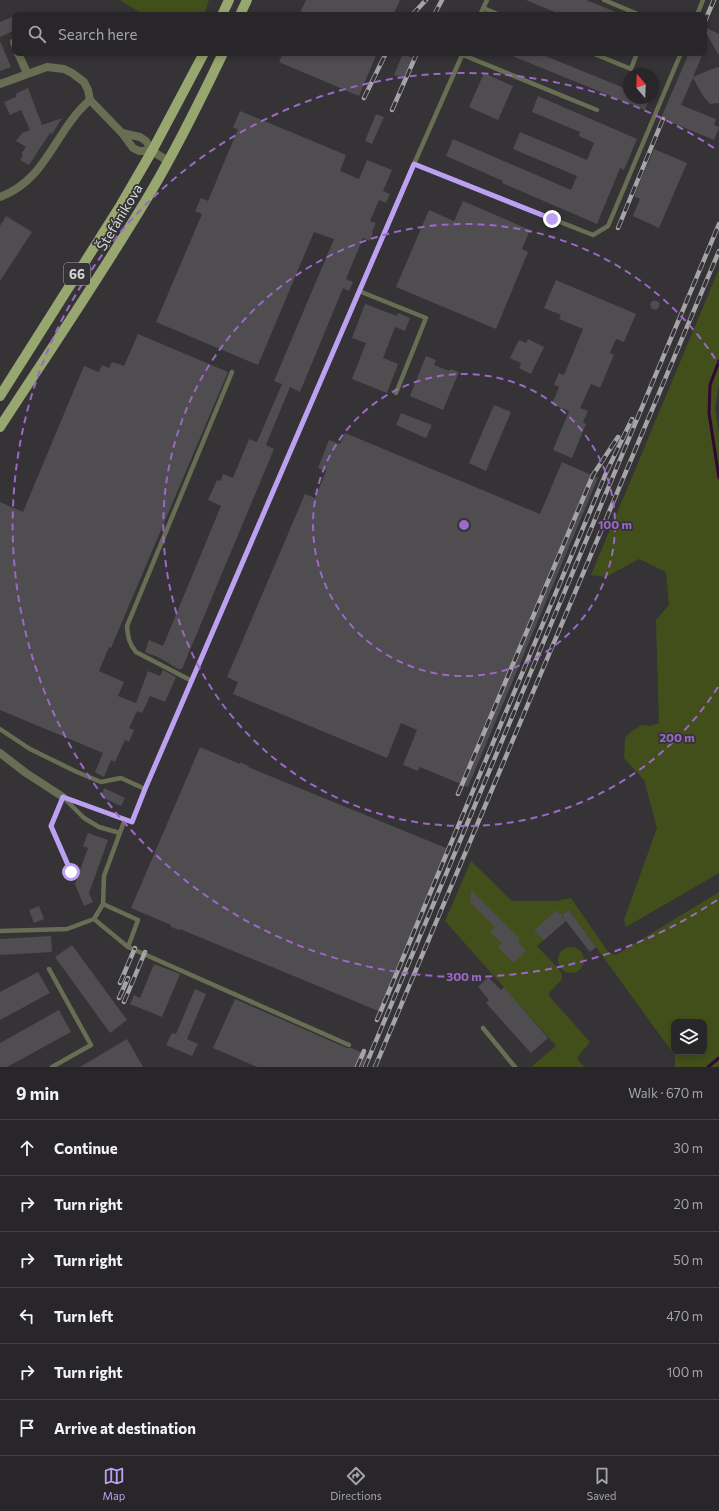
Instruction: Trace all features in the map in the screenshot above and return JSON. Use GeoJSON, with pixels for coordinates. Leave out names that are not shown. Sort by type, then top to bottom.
{"type":"FeatureCollection","features":[{"type":"Feature","properties":{"kind":"main road"},"geometry":{"type":"LineString","coordinates":[[223,12],[229,0]]}},
{"type":"Feature","properties":{"kind":"main road"},"geometry":{"type":"LineString","coordinates":[[241,12],[247,0]]}},
{"type":"Feature","properties":{"kind":"main road","name":"Štefánikova"},"geometry":{"type":"LineString","coordinates":[[0,396],[120,208],[202,56]]}},
{"type":"Feature","properties":{"kind":"main road","name":"Štefánikova"},"geometry":{"type":"LineString","coordinates":[[0,427],[104,269],[168,161],[221,56]]}},
{"type":"Feature","properties":{"kind":"street"},"geometry":{"type":"LineString","coordinates":[[19,56],[27,73]]}},
{"type":"Feature","properties":{"kind":"street"},"geometry":{"type":"LineString","coordinates":[[0,84],[47,67],[64,69],[84,82],[88,90],[90,100],[122,133],[133,148],[139,151],[152,151]]}},
{"type":"Feature","properties":{"kind":"street"},"geometry":{"type":"LineString","coordinates":[[0,197],[23,185],[36,173],[70,121],[80,108],[90,100]]}},
{"type":"Feature","properties":{"kind":"street"},"geometry":{"type":"LineString","coordinates":[[122,133],[140,137],[146,141],[152,151],[168,161]]}},
{"type":"Feature","properties":{"kind":"street"},"geometry":{"type":"LineString","coordinates":[[0,753],[26,773],[63,797]]}},
{"type":"Feature","properties":{"kind":"lane"},"geometry":{"type":"LineString","coordinates":[[481,12],[487,0]]}},
{"type":"Feature","properties":{"kind":"lane"},"geometry":{"type":"LineString","coordinates":[[604,0],[633,12]]}},
{"type":"Feature","properties":{"kind":"lane"},"geometry":{"type":"LineString","coordinates":[[698,12],[703,0]]}},
{"type":"Feature","properties":{"kind":"lane"},"geometry":{"type":"LineString","coordinates":[[483,8],[493,12]]}},
{"type":"Feature","properties":{"kind":"lane"},"geometry":{"type":"LineString","coordinates":[[63,797],[132,822],[414,164],[462,56]]}},
{"type":"Feature","properties":{"kind":"lane"},"geometry":{"type":"LineString","coordinates":[[468,56],[597,110]]}},
{"type":"Feature","properties":{"kind":"lane"},"geometry":{"type":"LineString","coordinates":[[599,56],[630,69],[636,56]]}},
{"type":"Feature","properties":{"kind":"lane"},"geometry":{"type":"LineString","coordinates":[[414,164],[593,236],[608,226],[680,56]]}},
{"type":"Feature","properties":{"kind":"lane"},"geometry":{"type":"LineString","coordinates":[[359,292],[426,318],[396,393]]}},
{"type":"Feature","properties":{"kind":"lane"},"geometry":{"type":"LineString","coordinates":[[192,681],[136,652],[131,647],[128,639],[127,626],[232,372]]}},
{"type":"Feature","properties":{"kind":"lane"},"geometry":{"type":"LineString","coordinates":[[0,729],[30,749],[101,782],[121,778],[145,789]]}},
{"type":"Feature","properties":{"kind":"lane"},"geometry":{"type":"LineString","coordinates":[[63,797],[84,818],[99,827],[120,833]]}},
{"type":"Feature","properties":{"kind":"lane"},"geometry":{"type":"LineString","coordinates":[[63,797],[51,826],[71,872]]}},
{"type":"Feature","properties":{"kind":"lane"},"geometry":{"type":"LineString","coordinates":[[0,931],[67,929],[94,919],[103,904],[104,876],[125,819]]}},
{"type":"Feature","properties":{"kind":"lane"},"geometry":{"type":"LineString","coordinates":[[103,904],[138,920],[128,948]]}},
{"type":"Feature","properties":{"kind":"lane"},"geometry":{"type":"LineString","coordinates":[[94,919],[128,948],[349,1045]]}},
{"type":"Feature","properties":{"kind":"lane"},"geometry":{"type":"LineString","coordinates":[[49,969],[91,1045],[52,1067]]}},
{"type":"Feature","properties":{"kind":"lane"},"geometry":{"type":"LineString","coordinates":[[483,1028],[515,1067]]}},
{"type":"Feature","properties":{"kind":"green space"},"geometry":{"type":"Polygon","coordinates":[[[120,0],[209,0],[205,12],[139,12],[120,0]]]}},
{"type":"Feature","properties":{"kind":"green space"},"geometry":{"type":"Polygon","coordinates":[[[719,269],[719,383],[715,408],[719,433],[719,873],[626,927],[624,920],[657,828],[644,780],[624,758],[625,738],[632,731],[642,725],[650,726],[659,723],[656,620],[669,605],[666,572],[639,559],[606,577],[591,575],[719,269]]]}},
{"type":"Feature","properties":{"kind":"green space"},"geometry":{"type":"Polygon","coordinates":[[[471,861],[512,901],[556,901],[571,898],[608,952],[616,955],[719,892],[719,1066],[675,1067],[674,1055],[707,1055],[707,1019],[671,1019],[671,1050],[569,910],[562,916],[535,930],[544,940],[537,946],[561,972],[562,979],[549,993],[549,996],[590,1042],[577,1058],[584,1067],[531,1067],[556,1046],[445,921],[471,861]]]}},
{"type":"Feature","properties":{"kind":"green space"},"geometry":{"type":"Polygon","coordinates":[[[571,947],[580,951],[584,960],[580,969],[571,973],[562,969],[558,960],[562,951],[571,947]]]}},
{"type":"Feature","properties":{"kind":"building"},"geometry":{"type":"Polygon","coordinates":[[[306,0],[400,0],[394,12],[300,12],[306,0]]]}},
{"type":"Feature","properties":{"kind":"building"},"geometry":{"type":"Polygon","coordinates":[[[526,0],[586,0],[616,12],[555,12],[526,0]]]}},
{"type":"Feature","properties":{"kind":"building"},"geometry":{"type":"Polygon","coordinates":[[[12,17],[12,31],[0,37],[0,22],[12,17]]]}},
{"type":"Feature","properties":{"kind":"building"},"geometry":{"type":"Polygon","coordinates":[[[707,28],[719,34],[719,56],[707,34],[707,28]]]}},
{"type":"Feature","properties":{"kind":"building"},"geometry":{"type":"Polygon","coordinates":[[[0,41],[11,67],[0,71],[0,41]]]}},
{"type":"Feature","properties":{"kind":"building"},"geometry":{"type":"Polygon","coordinates":[[[282,56],[376,56],[359,96],[279,62],[282,56]]]}},
{"type":"Feature","properties":{"kind":"building"},"geometry":{"type":"Polygon","coordinates":[[[402,56],[408,56],[412,58],[403,79],[394,75],[402,56]]]}},
{"type":"Feature","properties":{"kind":"building"},"geometry":{"type":"Polygon","coordinates":[[[512,56],[545,56],[623,88],[623,101],[512,56]]]}},
{"type":"Feature","properties":{"kind":"building"},"geometry":{"type":"Polygon","coordinates":[[[688,56],[702,56],[693,77],[719,67],[719,103],[710,104],[703,96],[693,78],[681,105],[716,119],[714,125],[719,128],[714,140],[661,118],[688,56]]]}},
{"type":"Feature","properties":{"kind":"building"},"geometry":{"type":"Polygon","coordinates":[[[484,73],[513,86],[498,120],[469,107],[484,73]]]}},
{"type":"Feature","properties":{"kind":"building"},"geometry":{"type":"Polygon","coordinates":[[[28,88],[42,125],[62,118],[52,134],[50,133],[29,165],[20,160],[23,155],[21,154],[26,147],[16,141],[22,133],[30,130],[21,110],[10,115],[4,102],[16,97],[16,94],[28,88]]]}},
{"type":"Feature","properties":{"kind":"building"},"geometry":{"type":"Polygon","coordinates":[[[538,96],[637,139],[624,170],[620,168],[597,224],[502,183],[503,181],[446,156],[453,139],[571,190],[577,176],[513,149],[520,132],[587,160],[594,143],[579,136],[580,132],[532,112],[538,96]]]}},
{"type":"Feature","properties":{"kind":"building"},"geometry":{"type":"Polygon","coordinates":[[[630,104],[648,104],[645,110],[630,104]]]}},
{"type":"Feature","properties":{"kind":"building"},"geometry":{"type":"Polygon","coordinates":[[[240,111],[346,155],[340,171],[359,179],[367,160],[392,170],[383,191],[390,194],[386,203],[379,200],[370,221],[376,223],[370,241],[363,238],[346,279],[353,282],[349,291],[343,288],[300,392],[290,387],[266,445],[274,449],[182,669],[181,668],[180,670],[158,657],[145,652],[149,640],[163,646],[221,506],[208,500],[217,480],[221,481],[223,474],[233,478],[249,439],[257,442],[282,384],[274,381],[334,239],[314,232],[258,365],[156,322],[202,214],[195,211],[201,198],[208,201],[238,129],[233,128],[240,111]]]}},
{"type":"Feature","properties":{"kind":"building"},"geometry":{"type":"Polygon","coordinates":[[[376,114],[384,117],[372,144],[365,141],[376,114]]]}},
{"type":"Feature","properties":{"kind":"building"},"geometry":{"type":"Polygon","coordinates":[[[654,149],[687,163],[659,228],[633,216],[640,199],[634,196],[654,149]]]}},
{"type":"Feature","properties":{"kind":"building"},"geometry":{"type":"Polygon","coordinates":[[[463,201],[530,230],[522,249],[528,252],[496,329],[396,287],[429,210],[454,221],[463,201]]]}},
{"type":"Feature","properties":{"kind":"building"},"geometry":{"type":"Polygon","coordinates":[[[6,216],[32,232],[0,281],[0,226],[6,216]]]}},
{"type":"Feature","properties":{"kind":"building"},"geometry":{"type":"Polygon","coordinates":[[[556,280],[636,314],[624,342],[616,339],[610,353],[614,355],[600,388],[591,384],[580,408],[588,411],[583,422],[586,424],[572,458],[553,450],[569,411],[552,404],[559,387],[554,385],[559,373],[564,375],[583,329],[559,319],[561,315],[544,308],[556,280]]]}},
{"type":"Feature","properties":{"kind":"building"},"geometry":{"type":"Polygon","coordinates":[[[655,300],[660,305],[655,310],[650,305],[655,300]]]}},
{"type":"Feature","properties":{"kind":"building"},"geometry":{"type":"Polygon","coordinates":[[[365,304],[397,316],[398,313],[410,318],[405,331],[395,327],[383,358],[398,364],[387,393],[352,379],[366,343],[352,338],[365,304]]]}},
{"type":"Feature","properties":{"kind":"building"},"geometry":{"type":"Polygon","coordinates":[[[138,334],[228,372],[111,648],[109,647],[99,671],[124,682],[118,696],[136,703],[148,671],[160,676],[163,670],[176,677],[165,702],[150,696],[142,713],[137,711],[129,728],[134,730],[129,742],[125,740],[115,762],[111,760],[104,777],[95,772],[103,753],[0,710],[0,502],[23,512],[84,366],[99,372],[102,365],[109,368],[112,362],[124,366],[138,334]]]}},
{"type":"Feature","properties":{"kind":"building"},"geometry":{"type":"Polygon","coordinates":[[[528,339],[544,347],[531,374],[519,368],[521,363],[510,358],[519,340],[526,343],[528,339]]]}},
{"type":"Feature","properties":{"kind":"building"},"geometry":{"type":"Polygon","coordinates":[[[426,356],[436,360],[434,365],[449,371],[450,369],[459,372],[443,410],[410,396],[426,356]]]}},
{"type":"Feature","properties":{"kind":"building"},"geometry":{"type":"Polygon","coordinates":[[[494,405],[511,412],[486,471],[469,463],[494,405]]]}},
{"type":"Feature","properties":{"kind":"building"},"geometry":{"type":"Polygon","coordinates":[[[401,413],[432,425],[426,438],[396,425],[401,413]]]}},
{"type":"Feature","properties":{"kind":"building"},"geometry":{"type":"Polygon","coordinates":[[[345,433],[540,514],[562,462],[598,478],[468,787],[420,767],[418,771],[403,765],[417,730],[401,723],[387,758],[233,694],[238,682],[227,677],[305,494],[315,498],[326,471],[318,468],[329,440],[340,444],[345,433]]]}},
{"type":"Feature","properties":{"kind":"building"},"geometry":{"type":"Polygon","coordinates":[[[200,747],[240,764],[240,762],[249,766],[248,767],[451,850],[383,1013],[180,929],[171,927],[171,925],[131,908],[200,747]]]}},
{"type":"Feature","properties":{"kind":"building"},"geometry":{"type":"Polygon","coordinates":[[[104,788],[125,798],[121,806],[101,797],[104,788]]]}},
{"type":"Feature","properties":{"kind":"building"},"geometry":{"type":"Polygon","coordinates":[[[88,833],[108,840],[89,893],[93,902],[84,906],[75,884],[88,848],[83,846],[88,833]]]}},
{"type":"Feature","properties":{"kind":"building"},"geometry":{"type":"Polygon","coordinates":[[[471,890],[520,939],[518,942],[526,951],[513,963],[498,947],[502,943],[490,932],[495,927],[470,902],[471,890]]]}},
{"type":"Feature","properties":{"kind":"building"},"geometry":{"type":"Polygon","coordinates":[[[39,906],[44,919],[34,923],[29,910],[39,906]]]}},
{"type":"Feature","properties":{"kind":"building"},"geometry":{"type":"Polygon","coordinates":[[[557,910],[566,921],[544,940],[534,930],[557,910]]]}},
{"type":"Feature","properties":{"kind":"building"},"geometry":{"type":"Polygon","coordinates":[[[569,910],[596,947],[590,952],[562,915],[569,910]]]}},
{"type":"Feature","properties":{"kind":"building"},"geometry":{"type":"Polygon","coordinates":[[[51,936],[52,952],[0,955],[0,939],[51,936]]]}},
{"type":"Feature","properties":{"kind":"building"},"geometry":{"type":"Polygon","coordinates":[[[72,945],[127,1020],[110,1033],[55,957],[72,945]]]}},
{"type":"Feature","properties":{"kind":"building"},"geometry":{"type":"Polygon","coordinates":[[[154,964],[180,974],[162,1017],[130,1004],[134,995],[140,998],[154,964]]]}},
{"type":"Feature","properties":{"kind":"building"},"geometry":{"type":"Polygon","coordinates":[[[38,972],[50,993],[0,1020],[0,992],[38,972]]]}},
{"type":"Feature","properties":{"kind":"building"},"geometry":{"type":"Polygon","coordinates":[[[488,977],[501,990],[504,987],[548,1038],[531,1053],[486,1003],[489,1000],[478,987],[488,977]]]}},
{"type":"Feature","properties":{"kind":"building"},"geometry":{"type":"Polygon","coordinates":[[[195,989],[206,994],[187,1039],[198,1044],[192,1056],[166,1045],[172,1033],[176,1034],[195,989]]]}},
{"type":"Feature","properties":{"kind":"building"},"geometry":{"type":"Polygon","coordinates":[[[235,999],[347,1048],[351,1048],[368,1055],[362,1067],[257,1067],[213,1048],[235,999]]]}},
{"type":"Feature","properties":{"kind":"building"},"geometry":{"type":"Polygon","coordinates":[[[59,1010],[71,1032],[7,1067],[0,1067],[0,1043],[59,1010]]]}},
{"type":"Feature","properties":{"kind":"building"},"geometry":{"type":"Polygon","coordinates":[[[127,1039],[143,1067],[80,1067],[122,1042],[127,1039]]]}},
{"type":"Feature","properties":{"kind":"waterway"},"geometry":{"type":"LineString","coordinates":[[719,361],[710,385],[709,413],[719,478]]}},
{"type":"Feature","properties":{"kind":"waterway"},"geometry":{"type":"LineString","coordinates":[[708,1067],[719,1058]]}},
{"type":"Feature","properties":{"kind":"railway"},"geometry":{"type":"LineString","coordinates":[[415,12],[426,0]]}},
{"type":"Feature","properties":{"kind":"railway"},"geometry":{"type":"LineString","coordinates":[[436,12],[442,0]]}},
{"type":"Feature","properties":{"kind":"railway"},"geometry":{"type":"LineString","coordinates":[[707,16],[714,0]]}},
{"type":"Feature","properties":{"kind":"railway"},"geometry":{"type":"LineString","coordinates":[[364,98],[385,56]]}},
{"type":"Feature","properties":{"kind":"railway"},"geometry":{"type":"LineString","coordinates":[[392,110],[416,56]]}},
{"type":"Feature","properties":{"kind":"railway"},"geometry":{"type":"LineString","coordinates":[[618,228],[663,119]]}},
{"type":"Feature","properties":{"kind":"railway"},"geometry":{"type":"LineString","coordinates":[[365,1067],[719,224]]}},
{"type":"Feature","properties":{"kind":"railway"},"geometry":{"type":"LineString","coordinates":[[375,1067],[719,251]]}},
{"type":"Feature","properties":{"kind":"railway"},"geometry":{"type":"LineString","coordinates":[[377,1020],[606,473],[632,419]]}},
{"type":"Feature","properties":{"kind":"railway"},"geometry":{"type":"LineString","coordinates":[[458,794],[593,475],[618,437]]}},
{"type":"Feature","properties":{"kind":"railway"},"geometry":{"type":"LineString","coordinates":[[120,983],[135,948]]}},
{"type":"Feature","properties":{"kind":"railway"},"geometry":{"type":"LineString","coordinates":[[124,1002],[145,952]]}},
{"type":"Feature","properties":{"kind":"railway"},"geometry":{"type":"LineString","coordinates":[[119,998],[128,978]]}},
{"type":"Feature","properties":{"kind":"railway"},"geometry":{"type":"LineString","coordinates":[[357,1067],[364,1051]]}},
{"type":"Feature","properties":{"kind":"route"},"geometry":{"type":"LineString","coordinates":[[71,872],[51,826],[63,797],[132,822],[414,164],[552,219]]}}]}
